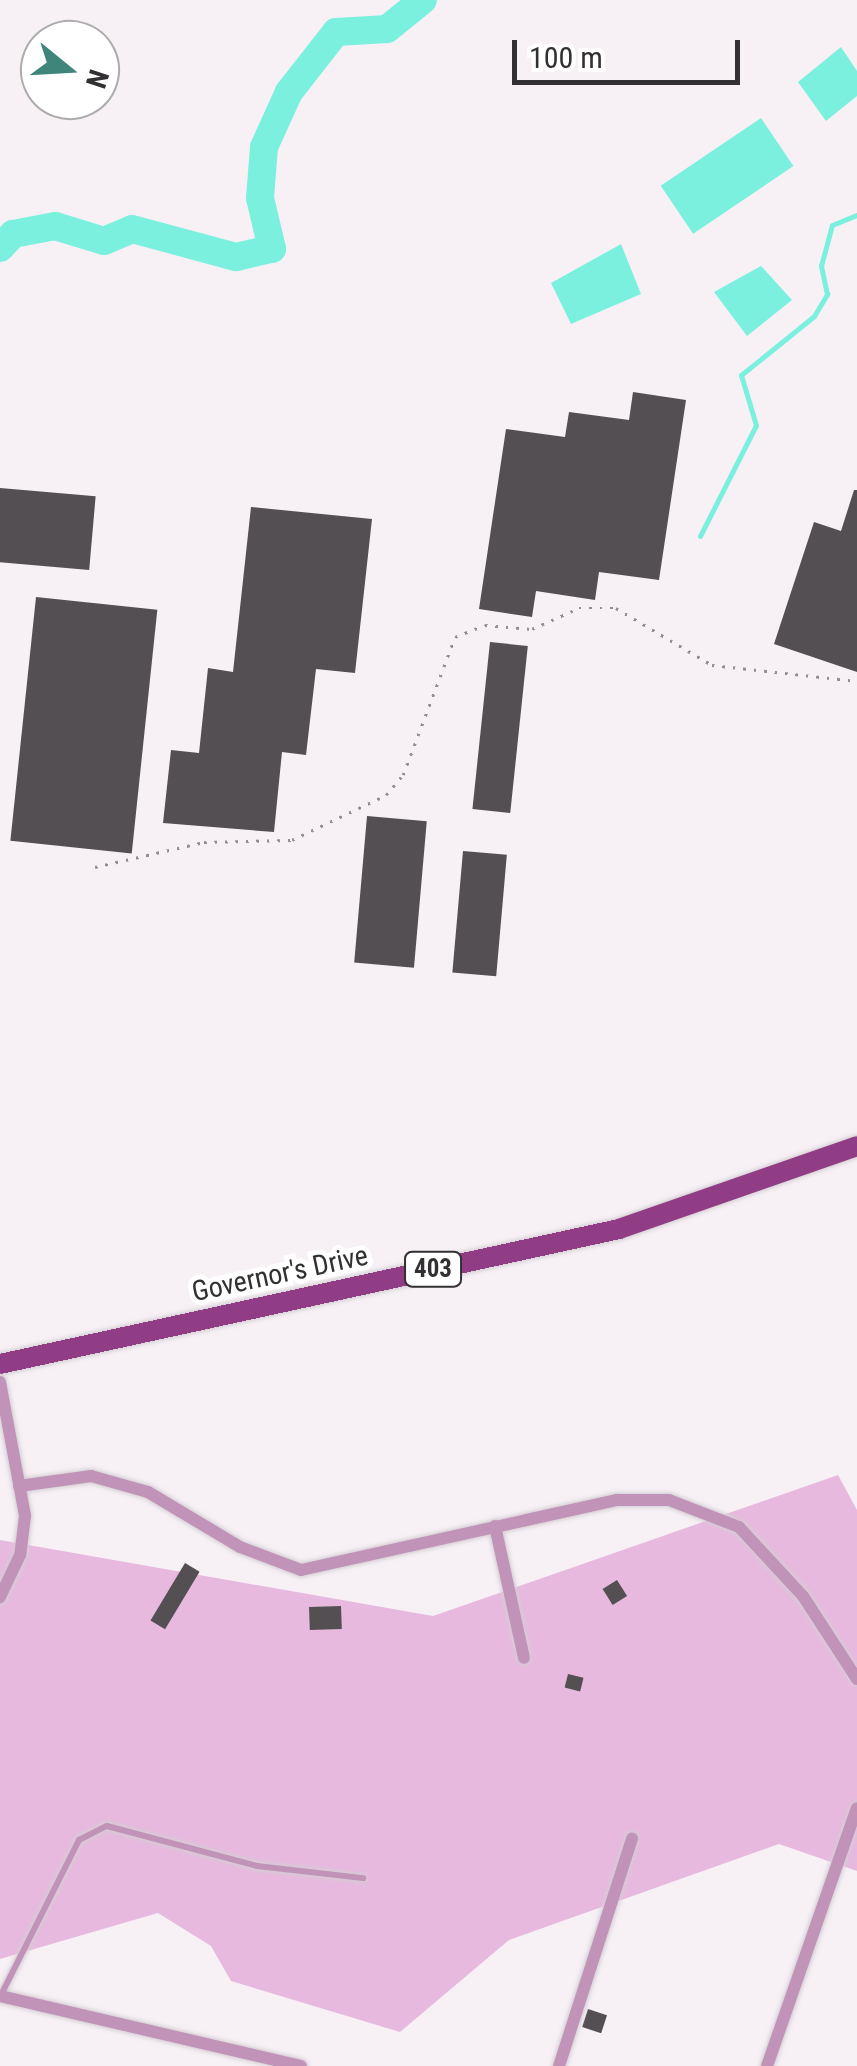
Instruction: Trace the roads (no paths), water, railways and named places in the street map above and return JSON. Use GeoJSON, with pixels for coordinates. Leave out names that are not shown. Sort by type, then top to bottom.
{"type":"FeatureCollection","features":[{"type":"Feature","properties":{"kind":"main road","name":"Governor's Drive"},"geometry":{"type":"LineString","coordinates":[[0,1364],[620,1229],[857,1146]]}},
{"type":"Feature","properties":{"kind":"street"},"geometry":{"type":"LineString","coordinates":[[0,1382],[19,1486],[20,1555],[0,1597]]}},
{"type":"Feature","properties":{"kind":"street"},"geometry":{"type":"LineString","coordinates":[[19,1486],[90,1476],[148,1492],[240,1547],[301,1570],[617,1500],[669,1500],[739,1528],[803,1596],[857,1680]]}},
{"type":"Feature","properties":{"kind":"street"},"geometry":{"type":"LineString","coordinates":[[495,1526],[524,1658]]}},
{"type":"Feature","properties":{"kind":"street"},"geometry":{"type":"LineString","coordinates":[[767,2066],[857,1808]]}},
{"type":"Feature","properties":{"kind":"street"},"geometry":{"type":"LineString","coordinates":[[559,2066],[632,1838]]}},
{"type":"Feature","properties":{"kind":"street"},"geometry":{"type":"LineString","coordinates":[[0,1996],[300,2066]]}},
{"type":"Feature","properties":{"kind":"lane"},"geometry":{"type":"LineString","coordinates":[[0,1996],[79,1840],[107,1826],[257,1866],[363,1878]]}},
{"type":"Feature","properties":{"kind":"waterway"},"geometry":{"type":"LineString","coordinates":[[0,248],[13,234],[55,226],[104,241],[132,229],[236,257],[272,249],[260,198],[264,147],[289,92],[336,32],[387,29],[423,0]]}},
{"type":"Feature","properties":{"kind":"waterway"},"geometry":{"type":"LineString","coordinates":[[700,536],[756,425],[741,375],[814,316],[827,294],[821,266],[832,225],[857,215]]}}]}
